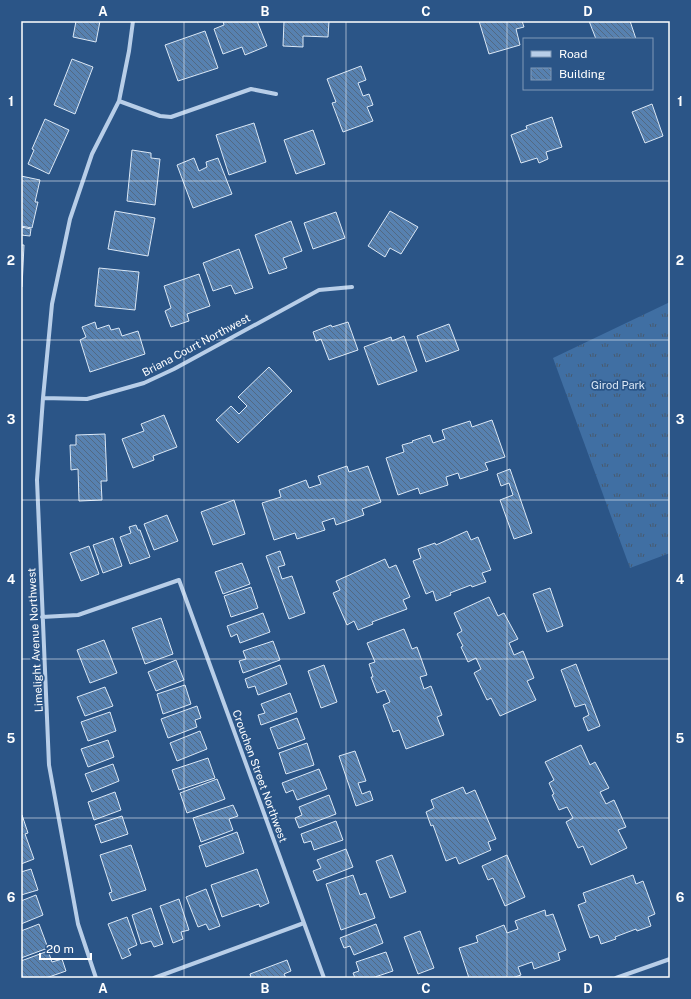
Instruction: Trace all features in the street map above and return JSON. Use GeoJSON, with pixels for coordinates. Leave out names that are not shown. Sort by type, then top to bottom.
{"type":"FeatureCollection","features":[{"type":"Feature","properties":{"kind":"street","name":"Limelight Avenue Northwest"},"geometry":{"type":"LineString","coordinates":[[96,978],[78,924],[50,771],[37,480],[52,304],[70,219],[92,154],[119,101],[129,51],[133,21]]}},
{"type":"Feature","properties":{"kind":"street"},"geometry":{"type":"LineString","coordinates":[[119,101],[160,116],[171,117],[251,89],[276,94]]}},
{"type":"Feature","properties":{"kind":"street","name":"Briana Court Northwest"},"geometry":{"type":"LineString","coordinates":[[43,398],[87,399],[144,383],[319,290],[352,287]]}},
{"type":"Feature","properties":{"kind":"street","name":"Crouchen Street Northwest"},"geometry":{"type":"LineString","coordinates":[[42,617],[78,615],[179,580],[324,978]]}},
{"type":"Feature","properties":{"kind":"street"},"geometry":{"type":"LineString","coordinates":[[154,978],[304,923]]}},
{"type":"Feature","properties":{"kind":"street"},"geometry":{"type":"LineString","coordinates":[[616,978],[670,959]]}},
{"type":"Feature","properties":{"kind":"green space","name":"Girod Park"},"geometry":{"type":"Polygon","coordinates":[[[670,302],[670,553],[630,568],[553,358],[670,302]]]}},
{"type":"Feature","properties":{"kind":"building"},"geometry":{"type":"Polygon","coordinates":[[[76,21],[100,21],[96,42],[73,37],[76,21]]]}},
{"type":"Feature","properties":{"kind":"building"},"geometry":{"type":"Polygon","coordinates":[[[223,21],[257,21],[267,46],[245,55],[242,47],[223,54],[214,29],[224,25],[223,21]]]}},
{"type":"Feature","properties":{"kind":"building"},"geometry":{"type":"Polygon","coordinates":[[[284,21],[329,21],[328,37],[303,36],[303,47],[283,46],[284,21]]]}},
{"type":"Feature","properties":{"kind":"building"},"geometry":{"type":"Polygon","coordinates":[[[479,21],[522,21],[524,27],[516,29],[520,45],[489,54],[479,21]]]}},
{"type":"Feature","properties":{"kind":"building"},"geometry":{"type":"Polygon","coordinates":[[[589,21],[630,21],[636,38],[596,38],[589,21]]]}},
{"type":"Feature","properties":{"kind":"building"},"geometry":{"type":"Polygon","coordinates":[[[205,31],[218,68],[178,81],[165,45],[205,31]]]}},
{"type":"Feature","properties":{"kind":"building"},"geometry":{"type":"Polygon","coordinates":[[[72,59],[93,67],[75,114],[54,105],[72,59]]]}},
{"type":"Feature","properties":{"kind":"building"},"geometry":{"type":"Polygon","coordinates":[[[361,66],[366,80],[358,83],[363,96],[369,94],[373,105],[367,107],[373,121],[343,132],[332,103],[336,102],[327,79],[361,66]]]}},
{"type":"Feature","properties":{"kind":"building"},"geometry":{"type":"Polygon","coordinates":[[[652,104],[663,136],[645,143],[632,112],[652,104]]]}},
{"type":"Feature","properties":{"kind":"building"},"geometry":{"type":"Polygon","coordinates":[[[552,117],[562,147],[546,152],[548,159],[539,163],[537,158],[521,163],[511,135],[527,129],[526,126],[552,117]]]}},
{"type":"Feature","properties":{"kind":"building"},"geometry":{"type":"Polygon","coordinates":[[[45,119],[69,130],[49,174],[28,164],[34,150],[32,149],[45,119]]]}},
{"type":"Feature","properties":{"kind":"building"},"geometry":{"type":"Polygon","coordinates":[[[254,123],[266,162],[229,175],[216,135],[254,123]]]}},
{"type":"Feature","properties":{"kind":"building"},"geometry":{"type":"Polygon","coordinates":[[[313,130],[325,164],[296,174],[284,140],[313,130]]]}},
{"type":"Feature","properties":{"kind":"building"},"geometry":{"type":"Polygon","coordinates":[[[132,150],[151,153],[151,158],[160,159],[155,205],[127,201],[132,150]]]}},
{"type":"Feature","properties":{"kind":"building"},"geometry":{"type":"Polygon","coordinates":[[[194,158],[199,171],[207,167],[206,162],[218,158],[232,194],[193,208],[177,165],[194,158]]]}},
{"type":"Feature","properties":{"kind":"building"},"geometry":{"type":"Polygon","coordinates":[[[21,176],[40,180],[35,202],[38,202],[32,228],[21,226],[21,176]]]}},
{"type":"Feature","properties":{"kind":"building"},"geometry":{"type":"Polygon","coordinates":[[[115,211],[155,218],[148,256],[108,249],[115,211]]]}},
{"type":"Feature","properties":{"kind":"building"},"geometry":{"type":"Polygon","coordinates":[[[390,211],[418,227],[401,254],[390,248],[385,257],[368,246],[390,211]]]}},
{"type":"Feature","properties":{"kind":"building"},"geometry":{"type":"Polygon","coordinates":[[[336,212],[345,238],[313,249],[304,223],[336,212]]]}},
{"type":"Feature","properties":{"kind":"building"},"geometry":{"type":"Polygon","coordinates":[[[291,221],[302,251],[283,258],[287,268],[269,274],[255,235],[291,221]]]}},
{"type":"Feature","properties":{"kind":"building"},"geometry":{"type":"Polygon","coordinates":[[[21,227],[31,229],[30,236],[21,235],[21,227]]]}},
{"type":"Feature","properties":{"kind":"building"},"geometry":{"type":"Polygon","coordinates":[[[21,245],[24,245],[22,287],[21,287],[21,245]]]}},
{"type":"Feature","properties":{"kind":"building"},"geometry":{"type":"Polygon","coordinates":[[[239,249],[253,288],[235,294],[231,285],[213,291],[203,263],[239,249]]]}},
{"type":"Feature","properties":{"kind":"building"},"geometry":{"type":"Polygon","coordinates":[[[99,268],[139,272],[135,310],[95,306],[99,268]]]}},
{"type":"Feature","properties":{"kind":"building"},"geometry":{"type":"Polygon","coordinates":[[[199,274],[210,306],[187,314],[189,321],[171,327],[165,311],[171,308],[164,286],[199,274]]]}},
{"type":"Feature","properties":{"kind":"building"},"geometry":{"type":"Polygon","coordinates":[[[95,322],[97,329],[109,325],[111,330],[119,328],[122,336],[138,331],[145,354],[90,372],[80,340],[86,337],[82,327],[95,322]]]}},
{"type":"Feature","properties":{"kind":"building"},"geometry":{"type":"Polygon","coordinates":[[[348,322],[358,350],[329,360],[321,339],[316,341],[313,332],[331,325],[332,327],[348,322]]]}},
{"type":"Feature","properties":{"kind":"building"},"geometry":{"type":"Polygon","coordinates":[[[449,324],[459,350],[426,362],[417,336],[449,324]]]}},
{"type":"Feature","properties":{"kind":"building"},"geometry":{"type":"Polygon","coordinates":[[[404,336],[417,371],[378,385],[364,347],[391,337],[392,341],[404,336]]]}},
{"type":"Feature","properties":{"kind":"building"},"geometry":{"type":"Polygon","coordinates":[[[269,367],[292,391],[238,443],[216,420],[231,406],[239,414],[247,406],[238,397],[269,367]]]}},
{"type":"Feature","properties":{"kind":"building"},"geometry":{"type":"Polygon","coordinates":[[[164,415],[177,447],[153,456],[154,460],[133,468],[122,439],[144,431],[141,424],[164,415]]]}},
{"type":"Feature","properties":{"kind":"building"},"geometry":{"type":"Polygon","coordinates":[[[492,420],[505,457],[485,463],[488,470],[460,479],[458,473],[446,477],[448,485],[420,494],[418,488],[398,495],[386,458],[404,452],[402,445],[430,435],[433,443],[445,439],[442,430],[470,421],[472,427],[492,420]]]}},
{"type":"Feature","properties":{"kind":"building"},"geometry":{"type":"Polygon","coordinates":[[[105,434],[107,481],[101,481],[102,500],[79,501],[78,469],[71,470],[70,445],[76,445],[76,435],[105,434]]]}},
{"type":"Feature","properties":{"kind":"building"},"geometry":{"type":"Polygon","coordinates":[[[347,466],[349,472],[368,466],[381,502],[362,509],[364,515],[336,525],[334,518],[322,522],[325,530],[297,539],[295,533],[274,540],[262,503],[281,497],[279,490],[306,480],[309,488],[321,484],[318,476],[347,466]]]}},
{"type":"Feature","properties":{"kind":"building"},"geometry":{"type":"Polygon","coordinates":[[[510,469],[532,533],[514,539],[500,500],[513,495],[509,483],[501,486],[497,474],[510,469]]]}},
{"type":"Feature","properties":{"kind":"building"},"geometry":{"type":"Polygon","coordinates":[[[234,500],[245,534],[213,545],[201,512],[234,500]]]}},
{"type":"Feature","properties":{"kind":"building"},"geometry":{"type":"Polygon","coordinates":[[[167,515],[178,541],[154,550],[144,524],[167,515]]]}},
{"type":"Feature","properties":{"kind":"building"},"geometry":{"type":"Polygon","coordinates":[[[136,525],[138,530],[140,530],[150,557],[130,564],[120,537],[131,533],[129,527],[136,525]]]}},
{"type":"Feature","properties":{"kind":"building"},"geometry":{"type":"Polygon","coordinates":[[[467,531],[471,540],[478,537],[491,570],[482,573],[486,582],[472,587],[471,585],[450,593],[451,595],[436,601],[433,591],[426,594],[413,561],[421,558],[418,549],[435,543],[436,545],[467,531]]]}},
{"type":"Feature","properties":{"kind":"building"},"geometry":{"type":"Polygon","coordinates":[[[113,538],[122,566],[103,573],[93,545],[113,538]]]}},
{"type":"Feature","properties":{"kind":"building"},"geometry":{"type":"Polygon","coordinates":[[[89,546],[99,574],[81,581],[70,553],[89,546]]]}},
{"type":"Feature","properties":{"kind":"building"},"geometry":{"type":"Polygon","coordinates":[[[280,551],[285,565],[278,567],[282,579],[292,576],[305,613],[289,619],[266,556],[280,551]]]}},
{"type":"Feature","properties":{"kind":"building"},"geometry":{"type":"Polygon","coordinates":[[[385,559],[389,568],[396,565],[410,597],[403,600],[407,609],[372,622],[373,624],[358,630],[354,621],[347,625],[333,593],[340,590],[336,581],[385,559]]]}},
{"type":"Feature","properties":{"kind":"building"},"geometry":{"type":"Polygon","coordinates":[[[242,563],[250,584],[223,594],[215,572],[242,563]]]}},
{"type":"Feature","properties":{"kind":"building"},"geometry":{"type":"Polygon","coordinates":[[[251,587],[258,608],[231,617],[224,596],[251,587]]]}},
{"type":"Feature","properties":{"kind":"building"},"geometry":{"type":"Polygon","coordinates":[[[550,588],[563,626],[547,632],[533,594],[550,588]]]}},
{"type":"Feature","properties":{"kind":"building"},"geometry":{"type":"Polygon","coordinates":[[[489,597],[498,616],[504,613],[518,639],[509,643],[514,655],[523,651],[534,678],[527,681],[536,700],[500,716],[491,698],[487,700],[474,673],[481,669],[476,658],[468,662],[461,647],[463,646],[457,634],[462,631],[454,613],[489,597]]]}},
{"type":"Feature","properties":{"kind":"building"},"geometry":{"type":"Polygon","coordinates":[[[263,613],[270,632],[240,643],[237,634],[231,637],[227,626],[263,613]]]}},
{"type":"Feature","properties":{"kind":"building"},"geometry":{"type":"Polygon","coordinates":[[[161,618],[173,654],[145,664],[132,628],[161,618]]]}},
{"type":"Feature","properties":{"kind":"building"},"geometry":{"type":"Polygon","coordinates":[[[404,629],[412,649],[417,647],[427,675],[420,677],[424,689],[431,686],[442,715],[437,717],[444,735],[406,749],[399,730],[393,732],[383,705],[390,702],[385,690],[377,693],[371,677],[373,677],[369,664],[375,662],[367,643],[404,629]]]}},
{"type":"Feature","properties":{"kind":"building"},"geometry":{"type":"Polygon","coordinates":[[[104,640],[117,673],[90,683],[77,650],[104,640]]]}},
{"type":"Feature","properties":{"kind":"building"},"geometry":{"type":"Polygon","coordinates":[[[273,641],[280,660],[243,673],[239,661],[246,659],[243,651],[273,641]]]}},
{"type":"Feature","properties":{"kind":"building"},"geometry":{"type":"Polygon","coordinates":[[[176,660],[184,680],[156,691],[148,672],[176,660]]]}},
{"type":"Feature","properties":{"kind":"building"},"geometry":{"type":"Polygon","coordinates":[[[576,664],[600,726],[588,731],[583,718],[589,715],[585,704],[575,707],[561,670],[576,664]]]}},
{"type":"Feature","properties":{"kind":"building"},"geometry":{"type":"Polygon","coordinates":[[[280,665],[287,684],[258,695],[255,686],[248,688],[245,679],[280,665]]]}},
{"type":"Feature","properties":{"kind":"building"},"geometry":{"type":"Polygon","coordinates":[[[324,665],[337,702],[321,708],[308,671],[324,665]]]}},
{"type":"Feature","properties":{"kind":"building"},"geometry":{"type":"Polygon","coordinates":[[[185,685],[191,704],[163,714],[157,694],[185,685]]]}},
{"type":"Feature","properties":{"kind":"building"},"geometry":{"type":"Polygon","coordinates":[[[105,687],[113,706],[85,716],[77,697],[105,687]]]}},
{"type":"Feature","properties":{"kind":"building"},"geometry":{"type":"Polygon","coordinates":[[[290,693],[297,712],[261,725],[258,715],[265,713],[261,704],[290,693]]]}},
{"type":"Feature","properties":{"kind":"building"},"geometry":{"type":"Polygon","coordinates":[[[197,706],[201,718],[195,720],[197,727],[168,738],[161,719],[197,706]]]}},
{"type":"Feature","properties":{"kind":"building"},"geometry":{"type":"Polygon","coordinates":[[[110,712],[116,731],[88,741],[81,722],[110,712]]]}},
{"type":"Feature","properties":{"kind":"building"},"geometry":{"type":"Polygon","coordinates":[[[297,718],[305,739],[278,749],[270,728],[297,718]]]}},
{"type":"Feature","properties":{"kind":"building"},"geometry":{"type":"Polygon","coordinates":[[[200,731],[207,749],[177,761],[170,743],[200,731]]]}},
{"type":"Feature","properties":{"kind":"building"},"geometry":{"type":"Polygon","coordinates":[[[108,740],[114,757],[88,767],[81,749],[108,740]]]}},
{"type":"Feature","properties":{"kind":"building"},"geometry":{"type":"Polygon","coordinates":[[[307,743],[314,765],[286,774],[279,753],[307,743]]]}},
{"type":"Feature","properties":{"kind":"building"},"geometry":{"type":"Polygon","coordinates":[[[581,745],[590,765],[595,762],[609,788],[600,792],[606,804],[614,800],[626,827],[618,830],[627,848],[591,865],[583,846],[578,848],[566,822],[573,818],[567,807],[559,810],[552,795],[554,794],[549,783],[554,780],[545,762],[581,745]]]}},
{"type":"Feature","properties":{"kind":"building"},"geometry":{"type":"Polygon","coordinates":[[[355,751],[366,781],[358,783],[362,794],[370,791],[373,800],[356,806],[339,756],[355,751]]]}},
{"type":"Feature","properties":{"kind":"building"},"geometry":{"type":"Polygon","coordinates":[[[208,758],[215,778],[179,790],[172,770],[208,758]]]}},
{"type":"Feature","properties":{"kind":"building"},"geometry":{"type":"Polygon","coordinates":[[[113,764],[119,781],[92,792],[85,774],[113,764]]]}},
{"type":"Feature","properties":{"kind":"building"},"geometry":{"type":"Polygon","coordinates":[[[319,769],[327,789],[297,800],[293,790],[286,793],[282,783],[319,769]]]}},
{"type":"Feature","properties":{"kind":"building"},"geometry":{"type":"Polygon","coordinates":[[[217,779],[225,799],[187,813],[180,793],[217,779]]]}},
{"type":"Feature","properties":{"kind":"building"},"geometry":{"type":"Polygon","coordinates":[[[463,787],[466,794],[475,790],[496,839],[488,842],[491,850],[459,864],[456,857],[446,861],[433,825],[431,826],[426,812],[434,808],[431,800],[463,787]]]}},
{"type":"Feature","properties":{"kind":"building"},"geometry":{"type":"Polygon","coordinates":[[[115,792],[121,810],[94,820],[88,802],[115,792]]]}},
{"type":"Feature","properties":{"kind":"building"},"geometry":{"type":"Polygon","coordinates":[[[329,795],[336,814],[299,828],[295,818],[302,815],[299,807],[329,795]]]}},
{"type":"Feature","properties":{"kind":"building"},"geometry":{"type":"Polygon","coordinates":[[[233,805],[238,816],[229,819],[233,830],[201,842],[193,818],[233,805]]]}},
{"type":"Feature","properties":{"kind":"building"},"geometry":{"type":"Polygon","coordinates":[[[22,815],[28,833],[25,834],[34,859],[21,864],[22,815]]]}},
{"type":"Feature","properties":{"kind":"building"},"geometry":{"type":"Polygon","coordinates":[[[122,816],[128,834],[101,843],[95,825],[122,816]]]}},
{"type":"Feature","properties":{"kind":"building"},"geometry":{"type":"Polygon","coordinates":[[[336,821],[343,840],[314,850],[311,841],[304,843],[301,834],[336,821]]]}},
{"type":"Feature","properties":{"kind":"building"},"geometry":{"type":"Polygon","coordinates":[[[237,832],[244,853],[206,867],[199,846],[237,832]]]}},
{"type":"Feature","properties":{"kind":"building"},"geometry":{"type":"Polygon","coordinates":[[[131,845],[146,890],[112,901],[109,893],[112,892],[100,855],[131,845]]]}},
{"type":"Feature","properties":{"kind":"building"},"geometry":{"type":"Polygon","coordinates":[[[346,849],[353,867],[317,881],[313,871],[321,868],[317,860],[346,849]]]}},
{"type":"Feature","properties":{"kind":"building"},"geometry":{"type":"Polygon","coordinates":[[[392,855],[406,892],[390,898],[376,861],[392,855]]]}},
{"type":"Feature","properties":{"kind":"building"},"geometry":{"type":"Polygon","coordinates":[[[507,855],[525,897],[505,906],[493,878],[488,880],[482,866],[507,855]]]}},
{"type":"Feature","properties":{"kind":"building"},"geometry":{"type":"Polygon","coordinates":[[[31,869],[38,890],[21,895],[21,872],[31,869]]]}},
{"type":"Feature","properties":{"kind":"building"},"geometry":{"type":"Polygon","coordinates":[[[257,869],[269,903],[260,907],[259,904],[222,917],[211,885],[257,869]]]}},
{"type":"Feature","properties":{"kind":"building"},"geometry":{"type":"Polygon","coordinates":[[[353,875],[360,895],[366,893],[375,918],[341,930],[326,884],[353,875]]]}},
{"type":"Feature","properties":{"kind":"building"},"geometry":{"type":"Polygon","coordinates":[[[633,875],[636,884],[643,881],[655,914],[648,917],[651,926],[637,931],[636,929],[615,937],[616,939],[601,944],[598,935],[590,938],[578,905],[586,902],[583,893],[633,875]]]}},
{"type":"Feature","properties":{"kind":"building"},"geometry":{"type":"Polygon","coordinates":[[[206,889],[220,926],[209,930],[206,924],[198,927],[186,897],[206,889]]]}},
{"type":"Feature","properties":{"kind":"building"},"geometry":{"type":"Polygon","coordinates":[[[36,895],[43,915],[21,924],[21,901],[36,895]]]}},
{"type":"Feature","properties":{"kind":"building"},"geometry":{"type":"Polygon","coordinates":[[[179,899],[189,930],[181,932],[183,939],[173,943],[160,906],[179,899]]]}},
{"type":"Feature","properties":{"kind":"building"},"geometry":{"type":"Polygon","coordinates":[[[151,908],[163,944],[154,947],[151,941],[141,944],[132,915],[151,908]]]}},
{"type":"Feature","properties":{"kind":"building"},"geometry":{"type":"Polygon","coordinates":[[[545,910],[546,916],[553,914],[566,950],[558,953],[560,960],[534,969],[532,962],[518,967],[521,975],[512,978],[469,978],[459,948],[478,942],[476,936],[504,925],[507,933],[518,929],[515,921],[545,910]]]}},
{"type":"Feature","properties":{"kind":"building"},"geometry":{"type":"Polygon","coordinates":[[[127,917],[137,945],[128,949],[131,955],[122,959],[108,924],[127,917]]]}},
{"type":"Feature","properties":{"kind":"building"},"geometry":{"type":"Polygon","coordinates":[[[39,924],[48,948],[21,958],[21,931],[39,924]]]}},
{"type":"Feature","properties":{"kind":"building"},"geometry":{"type":"Polygon","coordinates":[[[376,924],[383,943],[354,955],[350,946],[344,948],[340,938],[376,924]]]}},
{"type":"Feature","properties":{"kind":"building"},"geometry":{"type":"Polygon","coordinates":[[[420,931],[434,968],[418,974],[404,937],[420,931]]]}},
{"type":"Feature","properties":{"kind":"building"},"geometry":{"type":"Polygon","coordinates":[[[48,951],[52,962],[62,959],[66,971],[46,978],[23,978],[21,973],[21,961],[48,951]]]}},
{"type":"Feature","properties":{"kind":"building"},"geometry":{"type":"Polygon","coordinates":[[[386,952],[393,971],[372,978],[355,978],[353,973],[359,971],[356,962],[386,952]]]}},
{"type":"Feature","properties":{"kind":"building"},"geometry":{"type":"Polygon","coordinates":[[[287,960],[291,971],[284,974],[286,978],[251,978],[250,974],[287,960]]]}}]}
